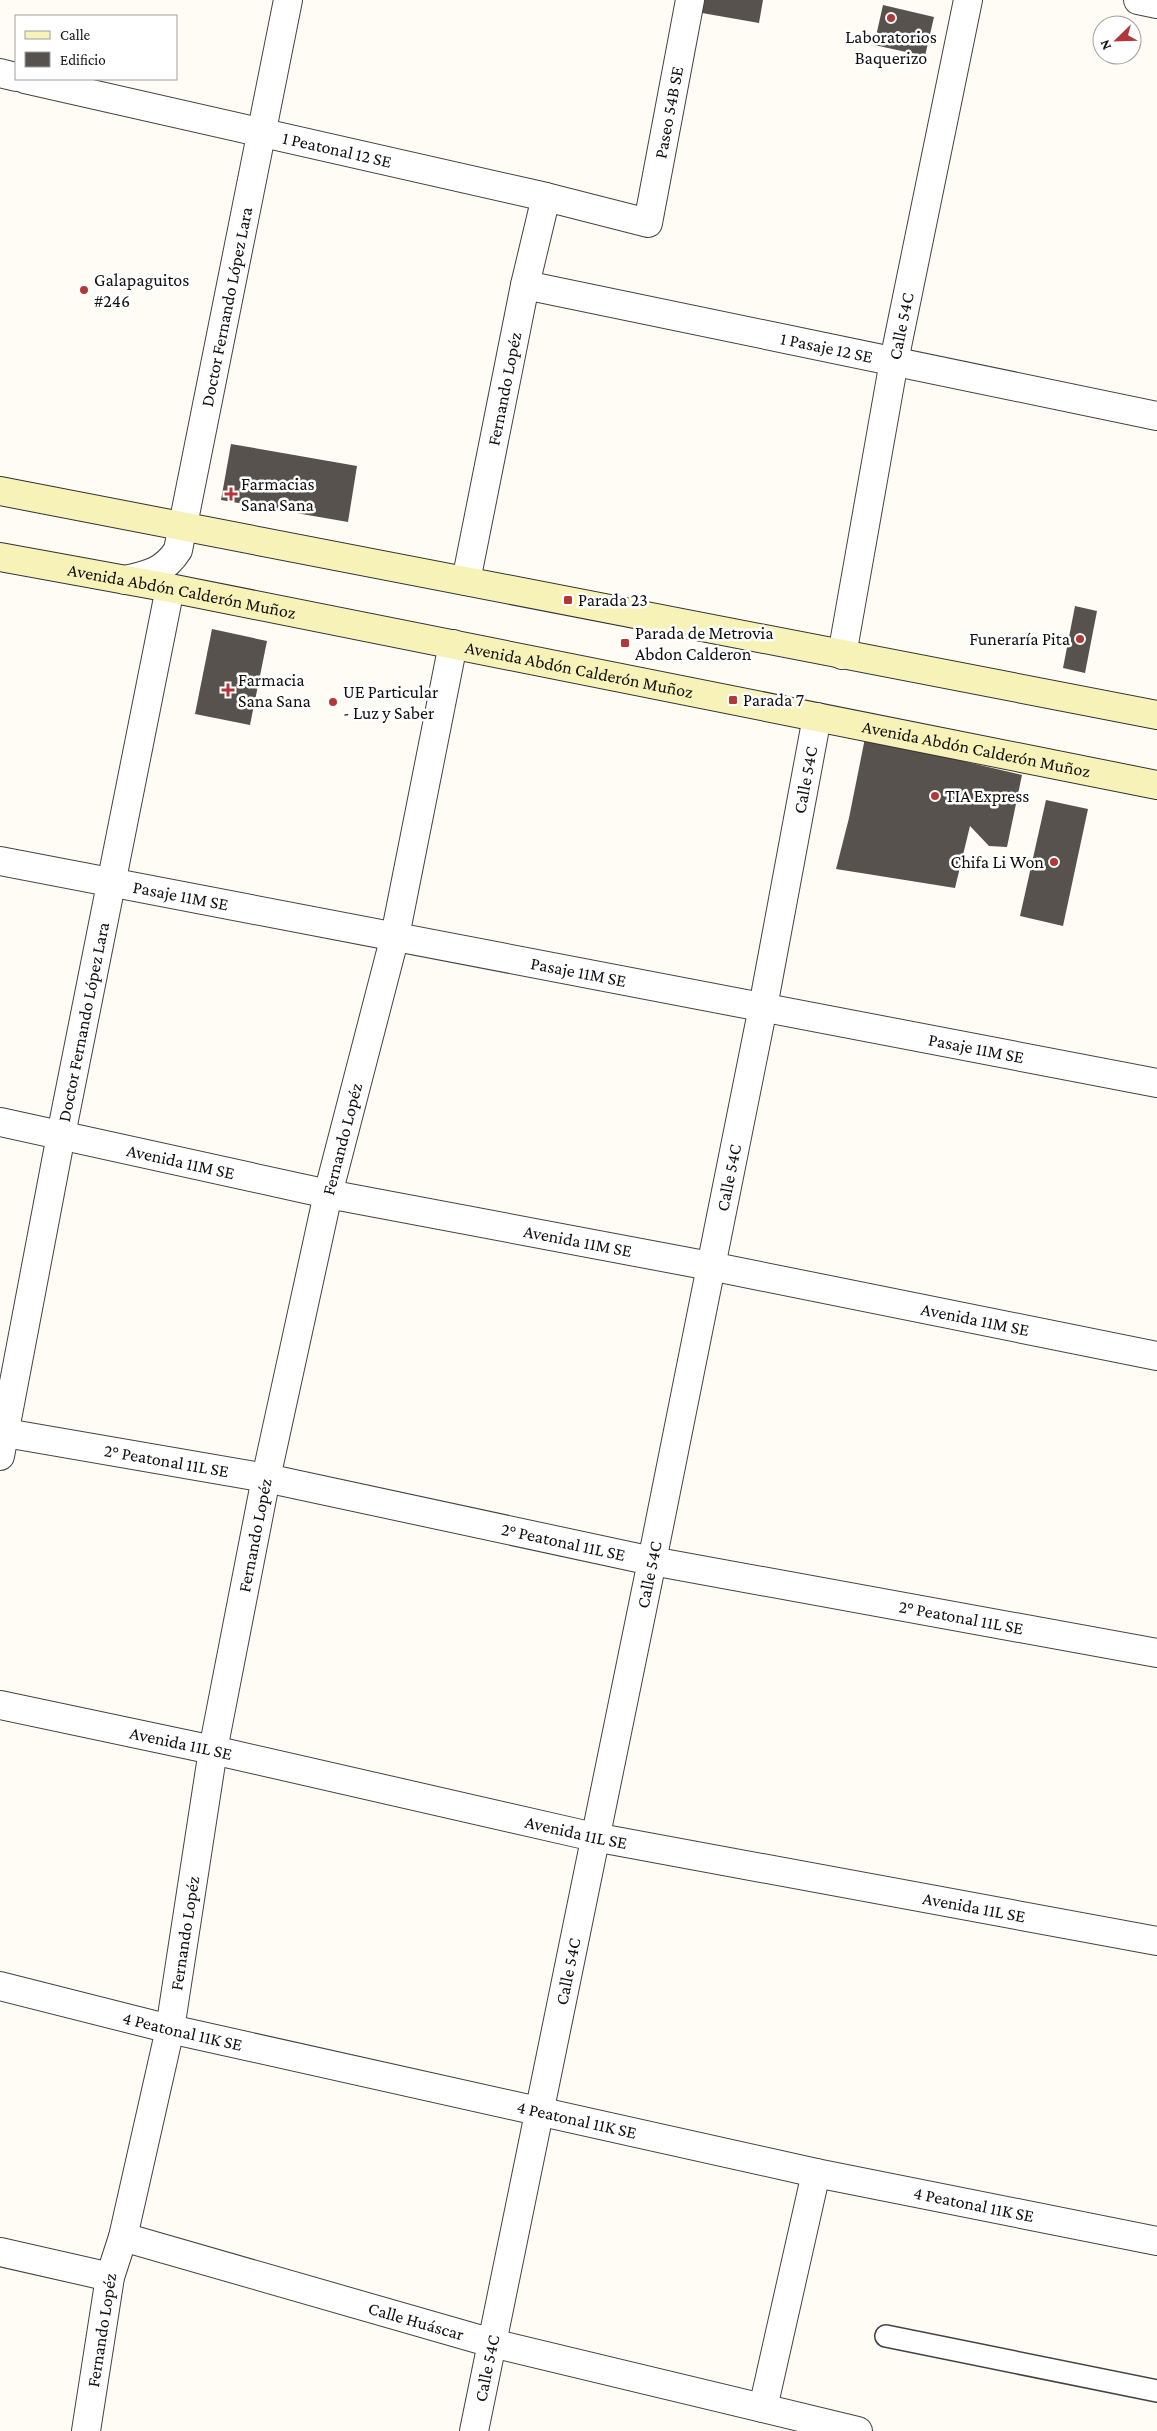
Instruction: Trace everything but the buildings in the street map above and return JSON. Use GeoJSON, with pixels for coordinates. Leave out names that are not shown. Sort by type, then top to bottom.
{"type":"FeatureCollection","features":[{"type":"Feature","properties":{"kind":"main road"},"geometry":{"type":"LineString","coordinates":[[0,491],[1157,715]]}},
{"type":"Feature","properties":{"kind":"main road","name":"Avenida Abdón Calderón Muñoz"},"geometry":{"type":"LineString","coordinates":[[0,557],[170,588],[1157,785]]}},
{"type":"Feature","properties":{"kind":"street","name":"Doctor Fernando López Lara"},"geometry":{"type":"LineString","coordinates":[[124,580],[149,575],[168,563],[178,550],[288,0]]}},
{"type":"Feature","properties":{"kind":"street","name":"Paseo 54B SE"},"geometry":{"type":"LineString","coordinates":[[648,223],[690,0]]}},
{"type":"Feature","properties":{"kind":"street","name":"Calle 54C"},"geometry":{"type":"LineString","coordinates":[[842,655],[894,361],[968,0]]}},
{"type":"Feature","properties":{"kind":"street"},"geometry":{"type":"LineString","coordinates":[[1138,0],[1157,4]]}},
{"type":"Feature","properties":{"kind":"street"},"geometry":{"type":"LineString","coordinates":[[0,73],[15,77]]}},
{"type":"Feature","properties":{"kind":"street","name":"1 Peatonal 12 SE"},"geometry":{"type":"LineString","coordinates":[[29,80],[546,197],[648,223]]}},
{"type":"Feature","properties":{"kind":"street","name":"Fernando Lopéz"},"geometry":{"type":"LineString","coordinates":[[466,581],[525,285],[546,197]]}},
{"type":"Feature","properties":{"kind":"street","name":"1 Pasaje 12 SE"},"geometry":{"type":"LineString","coordinates":[[525,285],[1157,416]]}},
{"type":"Feature","properties":{"kind":"street","name":"Doctor Fernando López Lara"},"geometry":{"type":"LineString","coordinates":[[1,1440],[170,588]]}},
{"type":"Feature","properties":{"kind":"street","name":"Fernando Lopéz"},"geometry":{"type":"LineString","coordinates":[[86,2431],[110,2277],[123,2237],[170,2030],[213,1750],[266,1478],[328,1194],[394,936],[453,644]]}},
{"type":"Feature","properties":{"kind":"street","name":"Calle 54C"},"geometry":{"type":"LineString","coordinates":[[474,2431],[652,1561],[762,1007],[817,717]]}},
{"type":"Feature","properties":{"kind":"street","name":"Pasaje 11M SE"},"geometry":{"type":"LineString","coordinates":[[0,860],[1157,1083]]}},
{"type":"Feature","properties":{"kind":"street","name":"Avenida 11M SE"},"geometry":{"type":"LineString","coordinates":[[0,1122],[328,1194],[710,1266],[1157,1356]]}},
{"type":"Feature","properties":{"kind":"street","name":"2° Peatonal 11L SE"},"geometry":{"type":"LineString","coordinates":[[1,1440],[266,1478],[652,1561],[1157,1653]]}},
{"type":"Feature","properties":{"kind":"street","name":"Avenida 11L SE"},"geometry":{"type":"LineString","coordinates":[[0,1705],[213,1750],[594,1837],[1157,1941]]}},
{"type":"Feature","properties":{"kind":"street","name":"4 Peatonal 11K SE"},"geometry":{"type":"LineString","coordinates":[[0,1986],[170,2030],[816,2173],[1157,2240]]}},
{"type":"Feature","properties":{"kind":"street"},"geometry":{"type":"LineString","coordinates":[[763,2408],[816,2173]]}},
{"type":"Feature","properties":{"kind":"street","name":"Calle Huáscar"},"geometry":{"type":"LineString","coordinates":[[123,2237],[492,2343],[858,2431]]}},
{"type":"Feature","properties":{"kind":"street"},"geometry":{"type":"LineString","coordinates":[[0,2252],[110,2277]]}},
{"type":"Feature","properties":{"kind":"lane"},"geometry":{"type":"LineString","coordinates":[[886,2336],[1157,2391]]}},
{"type":"Feature","properties":{"kind":"place","name":"Laboratorios Baquerizo"},"geometry":{"type":"Point","coordinates":[891,18]}},
{"type":"Feature","properties":{"kind":"place","name":"Galapaguitos #246"},"geometry":{"type":"Point","coordinates":[84,290]}},
{"type":"Feature","properties":{"kind":"place","name":"Farmacias Sana Sana"},"geometry":{"type":"Point","coordinates":[231,494]}},
{"type":"Feature","properties":{"kind":"place","name":"Parada 23"},"geometry":{"type":"Point","coordinates":[568,600]}},
{"type":"Feature","properties":{"kind":"place","name":"Funeraría Pita"},"geometry":{"type":"Point","coordinates":[1080,639]}},
{"type":"Feature","properties":{"kind":"place","name":"Parada de Metrovia Abdon Calderon"},"geometry":{"type":"Point","coordinates":[625,643]}},
{"type":"Feature","properties":{"kind":"place","name":"Farmacia Sana Sana"},"geometry":{"type":"Point","coordinates":[228,690]}},
{"type":"Feature","properties":{"kind":"place","name":"Parada 7"},"geometry":{"type":"Point","coordinates":[733,700]}},
{"type":"Feature","properties":{"kind":"place","name":"UE Particular - Luz y Saber"},"geometry":{"type":"Point","coordinates":[333,702]}},
{"type":"Feature","properties":{"kind":"place","name":"TIA Express"},"geometry":{"type":"Point","coordinates":[935,796]}},
{"type":"Feature","properties":{"kind":"place","name":"Chifa Li Won"},"geometry":{"type":"Point","coordinates":[1054,862]}}]}
